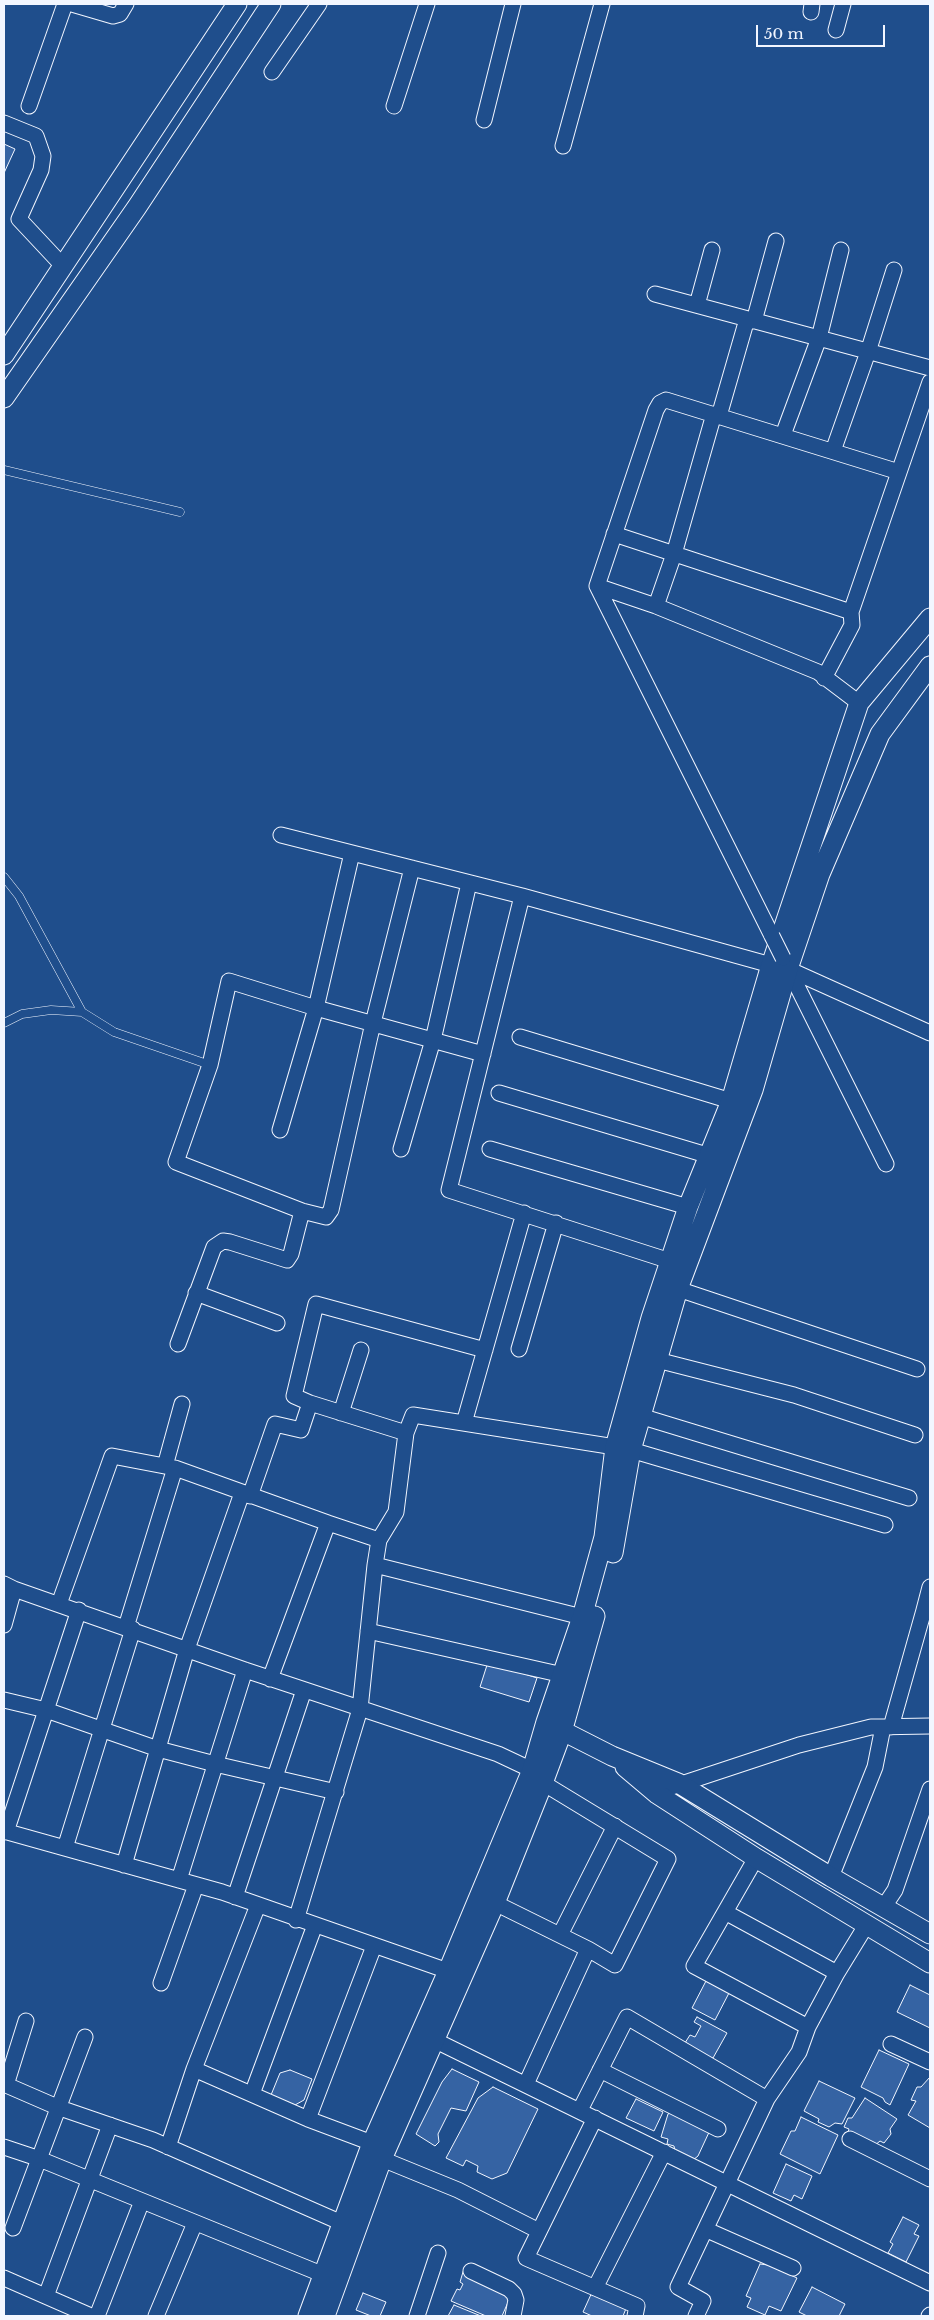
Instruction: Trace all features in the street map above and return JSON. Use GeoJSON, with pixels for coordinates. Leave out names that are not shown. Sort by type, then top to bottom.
{"type":"FeatureCollection","features":[{"type":"Feature","properties":{"kind":"street"},"geometry":{"type":"LineString","coordinates":[[29,106],[65,4]]}},
{"type":"Feature","properties":{"kind":"street"},"geometry":{"type":"LineString","coordinates":[[72,4],[113,16],[120,14],[126,4]]}},
{"type":"Feature","properties":{"kind":"street"},"geometry":{"type":"LineString","coordinates":[[4,355],[237,4]]}},
{"type":"Feature","properties":{"kind":"street"},"geometry":{"type":"LineString","coordinates":[[4,398],[138,207],[271,4]]}},
{"type":"Feature","properties":{"kind":"street"},"geometry":{"type":"LineString","coordinates":[[272,72],[319,4]]}},
{"type":"Feature","properties":{"kind":"street"},"geometry":{"type":"LineString","coordinates":[[394,106],[427,4]]}},
{"type":"Feature","properties":{"kind":"street"},"geometry":{"type":"LineString","coordinates":[[484,120],[513,4]]}},
{"type":"Feature","properties":{"kind":"street"},"geometry":{"type":"LineString","coordinates":[[563,146],[602,4]]}},
{"type":"Feature","properties":{"kind":"street"},"geometry":{"type":"LineString","coordinates":[[836,30],[844,4]]}},
{"type":"Feature","properties":{"kind":"street"},"geometry":{"type":"LineString","coordinates":[[4,123],[36,136],[43,156],[41,170],[19,219],[63,266]]}},
{"type":"Feature","properties":{"kind":"street"},"geometry":{"type":"LineString","coordinates":[[656,606],[674,554],[716,415],[776,241]]}},
{"type":"Feature","properties":{"kind":"street"},"geometry":{"type":"LineString","coordinates":[[697,305],[712,250]]}},
{"type":"Feature","properties":{"kind":"street"},"geometry":{"type":"LineString","coordinates":[[783,435],[819,338],[841,250]]}},
{"type":"Feature","properties":{"kind":"street"},"geometry":{"type":"LineString","coordinates":[[833,451],[868,352],[894,270]]}},
{"type":"Feature","properties":{"kind":"street"},"geometry":{"type":"LineString","coordinates":[[655,294],[930,368]]}},
{"type":"Feature","properties":{"kind":"street"},"geometry":{"type":"LineString","coordinates":[[824,678],[852,625],[851,612],[930,382]]}},
{"type":"Feature","properties":{"kind":"street"},"geometry":{"type":"LineString","coordinates":[[886,1164],[781,964],[772,936],[597,586],[656,410],[660,403],[666,400],[899,472]]}},
{"type":"Feature","properties":{"kind":"street"},"geometry":{"type":"LineString","coordinates":[[614,534],[851,612]]}},
{"type":"Feature","properties":{"kind":"street"},"geometry":{"type":"LineString","coordinates":[[597,586],[656,606],[818,672],[859,703]]}},
{"type":"Feature","properties":{"kind":"street"},"geometry":{"type":"LineString","coordinates":[[325,2316],[448,1971],[537,1776],[562,1732],[614,1549],[623,1448],[640,1416],[678,1289],[753,1090],[781,964],[859,703],[930,618]]}},
{"type":"Feature","properties":{"kind":"street"},"geometry":{"type":"LineString","coordinates":[[308,2316],[372,2143],[495,1903],[537,1776],[546,1722],[582,1617],[604,1537],[651,1318],[688,1207],[710,1156],[781,964],[875,744],[884,728],[930,666]]}},
{"type":"Feature","properties":{"kind":"street"},"geometry":{"type":"LineString","coordinates":[[281,835],[781,964],[930,1033]]}},
{"type":"Feature","properties":{"kind":"street"},"geometry":{"type":"LineString","coordinates":[[280,1130],[316,1008],[352,853]]}},
{"type":"Feature","properties":{"kind":"street"},"geometry":{"type":"LineString","coordinates":[[412,868],[373,1024],[330,1214],[321,1217],[302,1211],[176,1162],[210,1065],[229,981],[316,1008],[373,1024],[433,1040],[482,1054]]}},
{"type":"Feature","properties":{"kind":"street"},"geometry":{"type":"LineString","coordinates":[[401,1148],[433,1040],[468,883]]}},
{"type":"Feature","properties":{"kind":"street"},"geometry":{"type":"LineString","coordinates":[[522,896],[449,1190],[670,1261]]}},
{"type":"Feature","properties":{"kind":"street"},"geometry":{"type":"LineString","coordinates":[[520,1037],[731,1101]]}},
{"type":"Feature","properties":{"kind":"street"},"geometry":{"type":"LineString","coordinates":[[499,1093],[710,1156]]}},
{"type":"Feature","properties":{"kind":"street"},"geometry":{"type":"LineString","coordinates":[[490,1149],[688,1207]]}},
{"type":"Feature","properties":{"kind":"street"},"geometry":{"type":"LineString","coordinates":[[178,1344],[212,1252],[218,1244],[223,1241],[287,1260],[292,1254],[302,1211]]}},
{"type":"Feature","properties":{"kind":"street"},"geometry":{"type":"LineString","coordinates":[[464,1423],[524,1213]]}},
{"type":"Feature","properties":{"kind":"street"},"geometry":{"type":"LineString","coordinates":[[520,1348],[556,1223]]}},
{"type":"Feature","properties":{"kind":"street"},"geometry":{"type":"LineString","coordinates":[[678,1289],[918,1369]]}},
{"type":"Feature","properties":{"kind":"street"},"geometry":{"type":"LineString","coordinates":[[196,1293],[277,1323]]}},
{"type":"Feature","properties":{"kind":"street"},"geometry":{"type":"LineString","coordinates":[[406,1433],[310,1403],[294,1396],[316,1304],[485,1350]]}},
{"type":"Feature","properties":{"kind":"street"},"geometry":{"type":"LineString","coordinates":[[341,1413],[361,1350]]}},
{"type":"Feature","properties":{"kind":"street"},"geometry":{"type":"LineString","coordinates":[[658,1360],[794,1395],[915,1434]]}},
{"type":"Feature","properties":{"kind":"street"},"geometry":{"type":"LineString","coordinates":[[124,1865],[188,1649],[246,1494],[275,1424],[301,1430],[310,1403]]}},
{"type":"Feature","properties":{"kind":"street"},"geometry":{"type":"LineString","coordinates":[[65,1848],[102,1731],[130,1628],[170,1467],[182,1404]]}},
{"type":"Feature","properties":{"kind":"street"},"geometry":{"type":"LineString","coordinates":[[296,1920],[360,1708],[379,1540],[396,1512],[406,1433],[413,1415],[623,1448],[885,1525]]}},
{"type":"Feature","properties":{"kind":"street"},"geometry":{"type":"LineString","coordinates":[[640,1416],[909,1498]]}},
{"type":"Feature","properties":{"kind":"street"},"geometry":{"type":"LineString","coordinates":[[59,1604],[112,1456],[170,1467],[379,1540]]}},
{"type":"Feature","properties":{"kind":"street"},"geometry":{"type":"LineString","coordinates":[[270,1679],[328,1523]]}},
{"type":"Feature","properties":{"kind":"street"},"geometry":{"type":"LineString","coordinates":[[375,1565],[582,1617]]}},
{"type":"Feature","properties":{"kind":"street"},"geometry":{"type":"LineString","coordinates":[[4,1625],[9,1586],[270,1679],[498,1754],[537,1776],[668,1859],[615,1965],[588,1949],[495,1903]]}},
{"type":"Feature","properties":{"kind":"street"},"geometry":{"type":"LineString","coordinates":[[830,1877],[875,1766],[927,1611],[930,1587]]}},
{"type":"Feature","properties":{"kind":"street"},"geometry":{"type":"LineString","coordinates":[[79,1610],[5,1832],[236,1897],[296,1920],[316,1925],[448,1971]]}},
{"type":"Feature","properties":{"kind":"street"},"geometry":{"type":"LineString","coordinates":[[368,1631],[563,1675]]}},
{"type":"Feature","properties":{"kind":"street"},"geometry":{"type":"LineString","coordinates":[[179,1880],[245,1670]]}},
{"type":"Feature","properties":{"kind":"street"},"geometry":{"type":"LineString","coordinates":[[236,1897],[304,1690]]}},
{"type":"Feature","properties":{"kind":"street"},"geometry":{"type":"LineString","coordinates":[[4,1700],[46,1710],[158,1749],[336,1792]]}},
{"type":"Feature","properties":{"kind":"street"},"geometry":{"type":"LineString","coordinates":[[546,1722],[562,1732],[612,1756],[678,1783],[830,1877],[930,1934]]}},
{"type":"Feature","properties":{"kind":"street"},"geometry":{"type":"LineString","coordinates":[[657,1794],[678,1783],[799,1745],[871,1727],[930,1726]]}},
{"type":"Feature","properties":{"kind":"street"},"geometry":{"type":"LineString","coordinates":[[612,1756],[657,1794],[756,1858],[930,1964]]}},
{"type":"Feature","properties":{"kind":"street"},"geometry":{"type":"LineString","coordinates":[[883,1908],[896,1890],[930,1789]]}},
{"type":"Feature","properties":{"kind":"street"},"geometry":{"type":"LineString","coordinates":[[560,1935],[615,1826]]}},
{"type":"Feature","properties":{"kind":"street"},"geometry":{"type":"LineString","coordinates":[[756,1858],[694,1966],[808,2027]]}},
{"type":"Feature","properties":{"kind":"street"},"geometry":{"type":"LineString","coordinates":[[161,1983],[196,1885]]}},
{"type":"Feature","properties":{"kind":"street"},"geometry":{"type":"LineString","coordinates":[[168,2146],[194,2068],[258,1905]]}},
{"type":"Feature","properties":{"kind":"street"},"geometry":{"type":"LineString","coordinates":[[725,1912],[837,1973]]}},
{"type":"Feature","properties":{"kind":"street"},"geometry":{"type":"LineString","coordinates":[[696,2316],[703,2301],[678,2287],[729,2184],[767,2099],[799,2052],[808,2027],[837,1973],[867,1924]]}},
{"type":"Feature","properties":{"kind":"street"},"geometry":{"type":"LineString","coordinates":[[252,2094],[316,1925]]}},
{"type":"Feature","properties":{"kind":"street"},"geometry":{"type":"LineString","coordinates":[[308,2119],[374,1946]]}},
{"type":"Feature","properties":{"kind":"street"},"geometry":{"type":"LineString","coordinates":[[526,2084],[588,1949]]}},
{"type":"Feature","properties":{"kind":"street"},"geometry":{"type":"LineString","coordinates":[[580,2110],[627,2017],[767,2099]]}},
{"type":"Feature","properties":{"kind":"street"},"geometry":{"type":"LineString","coordinates":[[26,2021],[5,2085],[57,2107],[168,2146],[342,2223]]}},
{"type":"Feature","properties":{"kind":"street"},"geometry":{"type":"LineString","coordinates":[[426,2036],[930,2282]]}},
{"type":"Feature","properties":{"kind":"street"},"geometry":{"type":"LineString","coordinates":[[12,2228],[37,2158],[85,2037]]}},
{"type":"Feature","properties":{"kind":"street"},"geometry":{"type":"LineString","coordinates":[[892,2044],[930,2062]]}},
{"type":"Feature","properties":{"kind":"street"},"geometry":{"type":"LineString","coordinates":[[194,2068],[308,2119],[372,2143]]}},
{"type":"Feature","properties":{"kind":"street"},"geometry":{"type":"LineString","coordinates":[[600,2070],[718,2129]]}},
{"type":"Feature","properties":{"kind":"street"},"geometry":{"type":"LineString","coordinates":[[595,2118],[526,2258],[637,2306],[635,2316]]}},
{"type":"Feature","properties":{"kind":"street"},"geometry":{"type":"LineString","coordinates":[[46,2296],[110,2125]]}},
{"type":"Feature","properties":{"kind":"street"},"geometry":{"type":"LineString","coordinates":[[850,2138],[930,2179]]}},
{"type":"Feature","properties":{"kind":"street"},"geometry":{"type":"LineString","coordinates":[[4,2147],[37,2158],[324,2275]]}},
{"type":"Feature","properties":{"kind":"street"},"geometry":{"type":"LineString","coordinates":[[595,2288],[664,2152]]}},
{"type":"Feature","properties":{"kind":"street"},"geometry":{"type":"LineString","coordinates":[[382,2160],[458,2190],[539,2232]]}},
{"type":"Feature","properties":{"kind":"street"},"geometry":{"type":"LineString","coordinates":[[97,2316],[142,2201]]}},
{"type":"Feature","properties":{"kind":"street"},"geometry":{"type":"LineString","coordinates":[[156,2316],[195,2223]]}},
{"type":"Feature","properties":{"kind":"street"},"geometry":{"type":"LineString","coordinates":[[707,2230],[792,2268]]}},
{"type":"Feature","properties":{"kind":"street"},"geometry":{"type":"LineString","coordinates":[[417,2316],[438,2253]]}},
{"type":"Feature","properties":{"kind":"street"},"geometry":{"type":"LineString","coordinates":[[470,2272],[514,2294],[516,2300],[513,2316]]}},
{"type":"Feature","properties":{"kind":"street"},"geometry":{"type":"LineString","coordinates":[[4,2278],[91,2316]]}},
{"type":"Feature","properties":{"kind":"lane"},"geometry":{"type":"LineString","coordinates":[[4,470],[180,512]]}},
{"type":"Feature","properties":{"kind":"lane"},"geometry":{"type":"LineString","coordinates":[[4,877],[19,896],[82,1012]]}},
{"type":"Feature","properties":{"kind":"lane"},"geometry":{"type":"LineString","coordinates":[[4,1023],[22,1014],[51,1010],[82,1012],[114,1032],[210,1065]]}},
{"type":"Feature","properties":{"kind":"building"},"geometry":{"type":"Polygon","coordinates":[[[4,144],[15,149],[4,173],[4,144]]]}},
{"type":"Feature","properties":{"kind":"building"},"geometry":{"type":"Polygon","coordinates":[[[488,1662],[537,1678],[529,1702],[480,1687],[488,1662]]]}},
{"type":"Feature","properties":{"kind":"building"},"geometry":{"type":"Polygon","coordinates":[[[706,1981],[729,1993],[715,2020],[692,2008],[706,1981]]]}},
{"type":"Feature","properties":{"kind":"building"},"geometry":{"type":"Polygon","coordinates":[[[910,1985],[930,1995],[930,2028],[897,2012],[910,1985]]]}},
{"type":"Feature","properties":{"kind":"building"},"geometry":{"type":"Polygon","coordinates":[[[697,2017],[727,2033],[713,2058],[704,2057],[683,2046],[690,2035],[695,2037],[701,2026],[694,2022],[697,2017]]]}},
{"type":"Feature","properties":{"kind":"building"},"geometry":{"type":"Polygon","coordinates":[[[879,2050],[909,2064],[890,2105],[883,2098],[861,2087],[879,2050]]]}},
{"type":"Feature","properties":{"kind":"building"},"geometry":{"type":"Polygon","coordinates":[[[452,2069],[479,2082],[466,2111],[451,2108],[438,2134],[439,2142],[435,2146],[416,2134],[442,2082],[452,2069]]]}},
{"type":"Feature","properties":{"kind":"building"},"geometry":{"type":"Polygon","coordinates":[[[290,2070],[312,2079],[304,2100],[295,2105],[271,2095],[280,2073],[290,2070]]]}},
{"type":"Feature","properties":{"kind":"building"},"geometry":{"type":"Polygon","coordinates":[[[930,2077],[930,2128],[908,2115],[916,2101],[911,2100],[917,2087],[921,2087],[930,2077]]]}},
{"type":"Feature","properties":{"kind":"building"},"geometry":{"type":"Polygon","coordinates":[[[819,2081],[855,2098],[842,2124],[835,2123],[829,2127],[818,2122],[819,2119],[804,2111],[819,2081]]]}},
{"type":"Feature","properties":{"kind":"building"},"geometry":{"type":"Polygon","coordinates":[[[493,2087],[538,2109],[507,2173],[492,2179],[477,2172],[478,2166],[466,2160],[463,2166],[446,2158],[478,2098],[493,2087]]]}},
{"type":"Feature","properties":{"kind":"building"},"geometry":{"type":"Polygon","coordinates":[[[865,2098],[897,2119],[890,2129],[891,2134],[884,2143],[880,2141],[874,2146],[847,2135],[849,2129],[844,2127],[848,2118],[852,2118],[865,2098]]]}},
{"type":"Feature","properties":{"kind":"building"},"geometry":{"type":"Polygon","coordinates":[[[636,2099],[663,2112],[654,2131],[626,2118],[636,2099]]]}},
{"type":"Feature","properties":{"kind":"building"},"geometry":{"type":"Polygon","coordinates":[[[673,2111],[711,2128],[698,2156],[693,2160],[675,2151],[674,2146],[667,2144],[668,2139],[661,2137],[668,2114],[673,2111]]]}},
{"type":"Feature","properties":{"kind":"building"},"geometry":{"type":"Polygon","coordinates":[[[801,2117],[838,2135],[820,2174],[780,2154],[791,2131],[795,2131],[801,2117]]]}},
{"type":"Feature","properties":{"kind":"building"},"geometry":{"type":"Polygon","coordinates":[[[786,2164],[812,2176],[802,2199],[794,2195],[791,2201],[773,2193],[786,2164]]]}},
{"type":"Feature","properties":{"kind":"building"},"geometry":{"type":"Polygon","coordinates":[[[903,2217],[919,2225],[914,2234],[919,2236],[906,2262],[888,2253],[893,2244],[890,2242],[903,2217]]]}},
{"type":"Feature","properties":{"kind":"building"},"geometry":{"type":"Polygon","coordinates":[[[760,2264],[768,2265],[797,2278],[781,2311],[769,2306],[765,2315],[747,2307],[751,2298],[746,2296],[760,2264]]]}},
{"type":"Feature","properties":{"kind":"building"},"geometry":{"type":"Polygon","coordinates":[[[463,2272],[512,2293],[502,2316],[486,2316],[451,2301],[457,2289],[460,2290],[463,2284],[460,2282],[463,2272]]]}},
{"type":"Feature","properties":{"kind":"building"},"geometry":{"type":"Polygon","coordinates":[[[812,2287],[845,2304],[839,2316],[807,2316],[799,2312],[812,2287]]]}},
{"type":"Feature","properties":{"kind":"building"},"geometry":{"type":"Polygon","coordinates":[[[593,2290],[627,2306],[623,2316],[592,2316],[583,2312],[593,2290]]]}},
{"type":"Feature","properties":{"kind":"building"},"geometry":{"type":"Polygon","coordinates":[[[363,2293],[386,2302],[380,2316],[371,2316],[356,2310],[363,2293]]]}},
{"type":"Feature","properties":{"kind":"building"},"geometry":{"type":"Polygon","coordinates":[[[454,2305],[481,2316],[448,2316],[454,2305]]]}}]}
